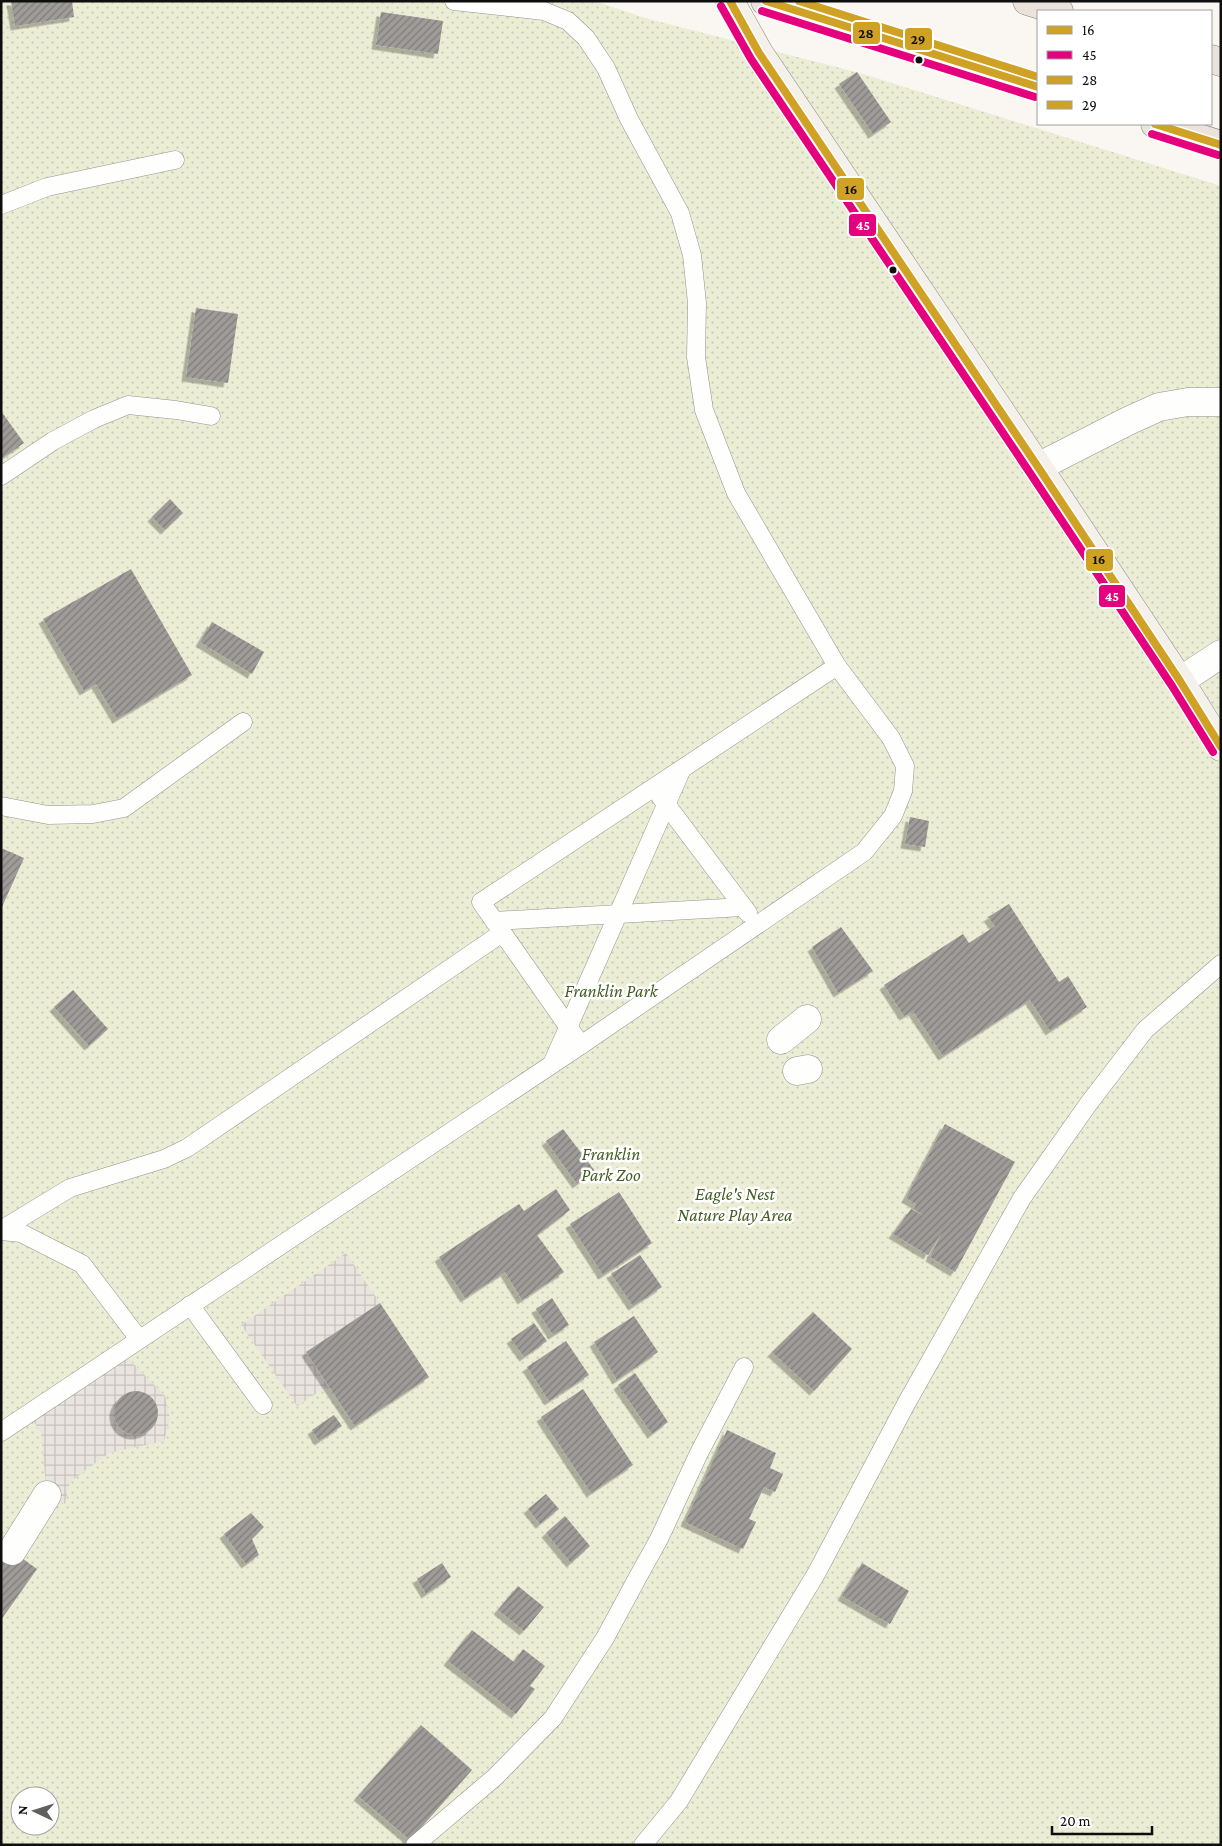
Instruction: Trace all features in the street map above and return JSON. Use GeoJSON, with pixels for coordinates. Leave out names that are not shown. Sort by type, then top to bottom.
{"type":"FeatureCollection","features":[{"type":"Feature","properties":{"kind":"main road"},"geometry":{"type":"LineString","coordinates":[[730,1],[759,53],[1038,467],[1180,681],[1221,747]]}},
{"type":"Feature","properties":{"kind":"main road"},"geometry":{"type":"LineString","coordinates":[[766,1],[1037,87]]}},
{"type":"Feature","properties":{"kind":"main road"},"geometry":{"type":"LineString","coordinates":[[1027,1],[1056,10]]}},
{"type":"Feature","properties":{"kind":"main road"},"geometry":{"type":"LineString","coordinates":[[1158,125],[1221,144]]}},
{"type":"Feature","properties":{"kind":"street"},"geometry":{"type":"LineString","coordinates":[[1038,467],[1159,407],[1188,402],[1221,402]]}},
{"type":"Feature","properties":{"kind":"street"},"geometry":{"type":"LineString","coordinates":[[1180,681],[1221,654]]}},
{"type":"Feature","properties":{"kind":"street"},"geometry":{"type":"LineString","coordinates":[[781,1040],[806,1019]]}},
{"type":"Feature","properties":{"kind":"street"},"geometry":{"type":"LineString","coordinates":[[12,1551],[47,1495]]}},
{"type":"Feature","properties":{"kind":"lane"},"geometry":{"type":"LineString","coordinates":[[1,1432],[552,1064],[864,852],[893,816],[903,791],[905,766],[891,738],[837,666],[736,493],[704,410],[696,357],[697,303],[692,255],[680,213],[629,119],[606,68],[586,38],[568,21],[544,11],[454,1]]}},
{"type":"Feature","properties":{"kind":"lane"},"geometry":{"type":"LineString","coordinates":[[1,205],[47,187],[175,160]]}},
{"type":"Feature","properties":{"kind":"lane"},"geometry":{"type":"LineString","coordinates":[[1,476],[53,441],[94,419],[128,405],[211,416]]}},
{"type":"Feature","properties":{"kind":"lane"},"geometry":{"type":"LineString","coordinates":[[580,1045],[481,902],[837,666]]}},
{"type":"Feature","properties":{"kind":"lane"},"geometry":{"type":"LineString","coordinates":[[1,806],[48,815],[93,814],[124,808],[243,722]]}},
{"type":"Feature","properties":{"kind":"lane"},"geometry":{"type":"LineString","coordinates":[[552,1064],[681,770]]}},
{"type":"Feature","properties":{"kind":"lane"},"geometry":{"type":"LineString","coordinates":[[654,788],[757,925]]}},
{"type":"Feature","properties":{"kind":"lane"},"geometry":{"type":"LineString","coordinates":[[1,1230],[70,1188],[164,1159],[186,1148],[498,927],[617,914],[743,907]]}},
{"type":"Feature","properties":{"kind":"lane"},"geometry":{"type":"LineString","coordinates":[[643,1845],[679,1801],[816,1574],[906,1404],[1022,1198],[1089,1103],[1145,1030],[1221,964]]}},
{"type":"Feature","properties":{"kind":"lane"},"geometry":{"type":"LineString","coordinates":[[1,1230],[21,1233],[82,1264],[139,1339]]}},
{"type":"Feature","properties":{"kind":"lane"},"geometry":{"type":"LineString","coordinates":[[190,1305],[263,1405]]}},
{"type":"Feature","properties":{"kind":"lane"},"geometry":{"type":"LineString","coordinates":[[415,1845],[494,1778],[553,1718],[604,1638],[659,1538],[699,1453],[744,1367]]}},
{"type":"Feature","properties":{"kind":"green space","name":"Franklin Park"},"geometry":{"type":"Polygon","coordinates":[[[1,1],[595,1],[645,18],[860,73],[1221,186],[1221,1845],[1,1845],[1,1]]]}},
{"type":"Feature","properties":{"kind":"shaded area"},"geometry":{"type":"Polygon","coordinates":[[[346,1253],[380,1303],[306,1352],[328,1386],[297,1406],[241,1325],[346,1253]]]}},
{"type":"Feature","properties":{"kind":"shaded area"},"geometry":{"type":"Polygon","coordinates":[[[121,1351],[165,1396],[170,1419],[164,1441],[109,1453],[70,1482],[65,1504],[47,1495],[41,1434],[29,1413],[121,1351]]]}},
{"type":"Feature","properties":{"kind":"building"},"geometry":{"type":"Polygon","coordinates":[[[11,1],[72,1],[74,17],[15,26],[11,1]]]}},
{"type":"Feature","properties":{"kind":"building"},"geometry":{"type":"Polygon","coordinates":[[[381,12],[443,21],[438,54],[376,45],[381,12]]]}},
{"type":"Feature","properties":{"kind":"building"},"geometry":{"type":"Polygon","coordinates":[[[857,72],[891,122],[873,134],[839,84],[857,72]]]}},
{"type":"Feature","properties":{"kind":"building"},"geometry":{"type":"Polygon","coordinates":[[[196,308],[238,314],[228,383],[186,377],[196,308]]]}},
{"type":"Feature","properties":{"kind":"building"},"geometry":{"type":"Polygon","coordinates":[[[1,411],[24,443],[1,459],[1,411]]]}},
{"type":"Feature","properties":{"kind":"building"},"geometry":{"type":"Polygon","coordinates":[[[170,499],[183,513],[165,530],[152,517],[170,499]]]}},
{"type":"Feature","properties":{"kind":"building"},"geometry":{"type":"Polygon","coordinates":[[[131,569],[192,675],[117,719],[96,684],[84,691],[43,619],[131,569]]]}},
{"type":"Feature","properties":{"kind":"building"},"geometry":{"type":"Polygon","coordinates":[[[212,622],[264,652],[252,674],[200,642],[212,622]]]}},
{"type":"Feature","properties":{"kind":"building"},"geometry":{"type":"Polygon","coordinates":[[[910,817],[929,821],[925,847],[905,844],[910,817]]]}},
{"type":"Feature","properties":{"kind":"building"},"geometry":{"type":"Polygon","coordinates":[[[1,848],[24,858],[1,909],[1,848]]]}},
{"type":"Feature","properties":{"kind":"building"},"geometry":{"type":"Polygon","coordinates":[[[1009,904],[1059,982],[1068,976],[1087,1007],[1050,1031],[1030,1000],[943,1056],[913,1011],[904,1016],[884,985],[963,934],[969,943],[995,926],[988,917],[1009,904]]]}},
{"type":"Feature","properties":{"kind":"building"},"geometry":{"type":"Polygon","coordinates":[[[841,927],[873,971],[838,993],[812,947],[841,927]]]}},
{"type":"Feature","properties":{"kind":"building"},"geometry":{"type":"Polygon","coordinates":[[[73,990],[108,1029],[89,1046],[54,1007],[73,990]]]}},
{"type":"Feature","properties":{"kind":"building"},"geometry":{"type":"Polygon","coordinates":[[[945,1124],[1015,1162],[955,1272],[930,1257],[942,1232],[928,1255],[893,1234],[911,1209],[924,1216],[914,1209],[916,1204],[906,1198],[945,1124]]]}},
{"type":"Feature","properties":{"kind":"building"},"geometry":{"type":"Polygon","coordinates":[[[563,1129],[595,1171],[577,1184],[546,1141],[563,1129]]]}},
{"type":"Feature","properties":{"kind":"building"},"geometry":{"type":"Polygon","coordinates":[[[556,1189],[570,1210],[537,1235],[564,1272],[522,1300],[505,1272],[465,1298],[439,1257],[519,1204],[524,1211],[556,1189]]]}},
{"type":"Feature","properties":{"kind":"building"},"geometry":{"type":"Polygon","coordinates":[[[619,1192],[652,1243],[603,1275],[570,1224],[619,1192]]]}},
{"type":"Feature","properties":{"kind":"building"},"geometry":{"type":"Polygon","coordinates":[[[640,1255],[662,1287],[633,1306],[611,1274],[640,1255]]]}},
{"type":"Feature","properties":{"kind":"building"},"geometry":{"type":"Polygon","coordinates":[[[552,1298],[569,1325],[553,1335],[536,1309],[552,1298]]]}},
{"type":"Feature","properties":{"kind":"building"},"geometry":{"type":"Polygon","coordinates":[[[380,1303],[429,1377],[355,1426],[306,1352],[380,1303]]]}},
{"type":"Feature","properties":{"kind":"building"},"geometry":{"type":"Polygon","coordinates":[[[813,1312],[852,1349],[814,1391],[772,1352],[813,1312]]]}},
{"type":"Feature","properties":{"kind":"building"},"geometry":{"type":"Polygon","coordinates":[[[634,1316],[658,1352],[617,1380],[594,1342],[634,1316]]]}},
{"type":"Feature","properties":{"kind":"building"},"geometry":{"type":"Polygon","coordinates":[[[534,1323],[547,1341],[524,1357],[511,1339],[534,1323]]]}},
{"type":"Feature","properties":{"kind":"building"},"geometry":{"type":"Polygon","coordinates":[[[566,1341],[589,1375],[549,1401],[527,1367],[566,1341]]]}},
{"type":"Feature","properties":{"kind":"building"},"geometry":{"type":"Polygon","coordinates":[[[635,1373],[668,1422],[652,1434],[618,1385],[635,1373]]]}},
{"type":"Feature","properties":{"kind":"building"},"geometry":{"type":"Polygon","coordinates":[[[583,1389],[633,1465],[591,1493],[541,1417],[583,1389]]]}},
{"type":"Feature","properties":{"kind":"building"},"geometry":{"type":"Polygon","coordinates":[[[140,1391],[152,1397],[157,1404],[157,1422],[152,1429],[145,1434],[132,1435],[124,1432],[117,1425],[114,1409],[117,1401],[124,1394],[140,1391]]]}},
{"type":"Feature","properties":{"kind":"building"},"geometry":{"type":"Polygon","coordinates":[[[334,1415],[342,1426],[319,1441],[312,1430],[334,1415]]]}},
{"type":"Feature","properties":{"kind":"building"},"geometry":{"type":"Polygon","coordinates":[[[727,1430],[776,1453],[770,1468],[783,1474],[775,1492],[764,1487],[749,1519],[756,1522],[743,1549],[685,1522],[727,1430]]]}},
{"type":"Feature","properties":{"kind":"building"},"geometry":{"type":"Polygon","coordinates":[[[546,1494],[559,1509],[540,1524],[528,1509],[546,1494]]]}},
{"type":"Feature","properties":{"kind":"building"},"geometry":{"type":"Polygon","coordinates":[[[251,1513],[264,1527],[252,1539],[259,1555],[246,1564],[224,1534],[251,1513]]]}},
{"type":"Feature","properties":{"kind":"building"},"geometry":{"type":"Polygon","coordinates":[[[565,1516],[590,1546],[571,1563],[546,1533],[565,1516]]]}},
{"type":"Feature","properties":{"kind":"building"},"geometry":{"type":"Polygon","coordinates":[[[1,1543],[37,1569],[1,1620],[1,1543]]]}},
{"type":"Feature","properties":{"kind":"building"},"geometry":{"type":"Polygon","coordinates":[[[442,1563],[451,1577],[426,1594],[417,1579],[442,1563]]]}},
{"type":"Feature","properties":{"kind":"building"},"geometry":{"type":"Polygon","coordinates":[[[862,1563],[909,1591],[890,1624],[842,1596],[862,1563]]]}},
{"type":"Feature","properties":{"kind":"building"},"geometry":{"type":"Polygon","coordinates":[[[518,1586],[544,1607],[524,1631],[498,1610],[518,1586]]]}},
{"type":"Feature","properties":{"kind":"building"},"geometry":{"type":"Polygon","coordinates":[[[472,1630],[514,1662],[523,1649],[545,1666],[530,1686],[535,1689],[516,1714],[448,1661],[472,1630]]]}},
{"type":"Feature","properties":{"kind":"building"},"geometry":{"type":"Polygon","coordinates":[[[421,1725],[472,1770],[410,1840],[358,1796],[421,1725]]]}},
{"type":"Feature","properties":{"kind":"transit line","name":"16"},"geometry":{"type":"LineString","coordinates":[[730,1],[759,53],[1038,467],[1180,681],[1221,747]]}},
{"type":"Feature","properties":{"kind":"transit line","name":"28"},"geometry":{"type":"LineString","coordinates":[[766,1],[1037,87]]}},
{"type":"Feature","properties":{"kind":"transit line","name":"29"},"geometry":{"type":"LineString","coordinates":[[799,1],[1037,77]]}},
{"type":"Feature","properties":{"kind":"transit line","name":"45"},"geometry":{"type":"LineString","coordinates":[[721,6],[751,59],[1030,473],[1172,686],[1213,752]]}},
{"type":"Feature","properties":{"kind":"transit line","name":"45"},"geometry":{"type":"LineString","coordinates":[[762,11],[1035,97]]}},
{"type":"Feature","properties":{"kind":"transit line","name":"28"},"geometry":{"type":"LineString","coordinates":[[1158,125],[1221,145]]}},
{"type":"Feature","properties":{"kind":"transit line","name":"45"},"geometry":{"type":"LineString","coordinates":[[1152,134],[1218,155]]}},
{"type":"Feature","properties":{"kind":"park label","name":"Franklin Park Zoo"},"geometry":{"type":"Point","coordinates":[611,1164]}},
{"type":"Feature","properties":{"kind":"park label","name":"Eagle's Nest Nature Play Area"},"geometry":{"type":"Point","coordinates":[735,1204]}}]}
